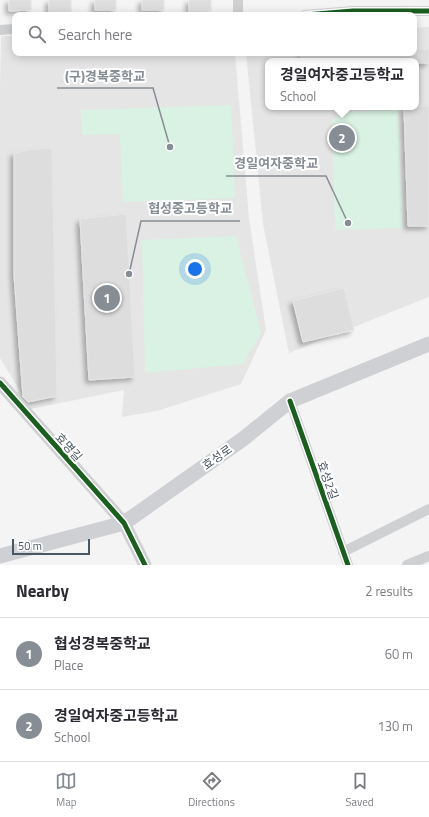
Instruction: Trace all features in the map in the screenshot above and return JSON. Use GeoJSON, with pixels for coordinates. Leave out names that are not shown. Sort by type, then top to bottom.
{"type":"FeatureCollection","features":[{"type":"Feature","properties":{"kind":"main road","name":"효성로"},"geometry":{"type":"LineString","coordinates":[[0,556],[124,523],[243,439],[290,401],[429,344]]}},
{"type":"Feature","properties":{"kind":"street"},"geometry":{"type":"LineString","coordinates":[[238,0],[238,12]]}},
{"type":"Feature","properties":{"kind":"street"},"geometry":{"type":"LineString","coordinates":[[341,12],[429,11]]}},
{"type":"Feature","properties":{"kind":"street"},"geometry":{"type":"LineString","coordinates":[[0,30],[12,29]]}},
{"type":"Feature","properties":{"kind":"street","name":"효명길"},"geometry":{"type":"LineString","coordinates":[[0,384],[124,523],[145,565]]}},
{"type":"Feature","properties":{"kind":"street","name":"효성2길"},"geometry":{"type":"LineString","coordinates":[[290,401],[348,565]]}},
{"type":"Feature","properties":{"kind":"street"},"geometry":{"type":"LineString","coordinates":[[343,552],[429,509]]}},
{"type":"Feature","properties":{"kind":"street"},"geometry":{"type":"LineString","coordinates":[[407,565],[429,556]]}},
{"type":"Feature","properties":{"kind":"shaded area"},"geometry":{"type":"Polygon","coordinates":[[[429,27],[429,297],[289,353],[263,224],[246,56],[417,56],[417,28],[429,27]]]}},
{"type":"Feature","properties":{"kind":"shaded area"},"geometry":{"type":"Polygon","coordinates":[[[1,36],[12,36],[12,56],[235,56],[249,218],[266,330],[241,384],[157,411],[122,417],[124,390],[31,409],[0,358],[1,36]]]}},
{"type":"Feature","properties":{"kind":"green space"},"geometry":{"type":"Polygon","coordinates":[[[231,105],[235,198],[123,202],[120,134],[82,135],[81,110],[231,105]]]}},
{"type":"Feature","properties":{"kind":"green space"},"geometry":{"type":"Polygon","coordinates":[[[398,110],[402,228],[335,230],[332,120],[344,112],[398,110]]]}},
{"type":"Feature","properties":{"kind":"green space"},"geometry":{"type":"Polygon","coordinates":[[[236,236],[261,333],[243,364],[145,373],[142,240],[236,236]]]}},
{"type":"Feature","properties":{"kind":"building"},"geometry":{"type":"Polygon","coordinates":[[[9,0],[31,0],[31,10],[9,11],[9,0]]]}},
{"type":"Feature","properties":{"kind":"building"},"geometry":{"type":"Polygon","coordinates":[[[49,0],[71,0],[71,12],[49,12],[49,0]]]}},
{"type":"Feature","properties":{"kind":"building"},"geometry":{"type":"Polygon","coordinates":[[[95,0],[116,0],[116,10],[95,10],[95,0]]]}},
{"type":"Feature","properties":{"kind":"building"},"geometry":{"type":"Polygon","coordinates":[[[142,0],[164,0],[164,10],[142,10],[142,0]]]}},
{"type":"Feature","properties":{"kind":"building"},"geometry":{"type":"Polygon","coordinates":[[[189,0],[211,0],[211,11],[189,11],[189,0]]]}},
{"type":"Feature","properties":{"kind":"building"},"geometry":{"type":"Polygon","coordinates":[[[417,49],[429,49],[429,63],[419,63],[419,58],[301,58],[301,56],[417,56],[417,49]]]}},
{"type":"Feature","properties":{"kind":"building"},"geometry":{"type":"Polygon","coordinates":[[[429,106],[429,226],[408,226],[404,110],[419,110],[419,107],[429,106]]]}},
{"type":"Feature","properties":{"kind":"building"},"geometry":{"type":"Polygon","coordinates":[[[52,148],[57,396],[28,402],[23,397],[14,275],[14,153],[52,148]]]}},
{"type":"Feature","properties":{"kind":"building"},"geometry":{"type":"Polygon","coordinates":[[[126,214],[135,377],[89,380],[80,219],[126,214]]]}},
{"type":"Feature","properties":{"kind":"building"},"geometry":{"type":"Polygon","coordinates":[[[344,288],[354,330],[303,342],[293,301],[344,288]]]}},
{"type":"Feature","properties":{"kind":"cycle path"},"geometry":{"type":"LineString","coordinates":[[341,12],[429,11]]}},
{"type":"Feature","properties":{"kind":"cycle path"},"geometry":{"type":"LineString","coordinates":[[0,383],[124,523],[145,565]]}},
{"type":"Feature","properties":{"kind":"cycle path"},"geometry":{"type":"LineString","coordinates":[[290,401],[348,565]]}},
{"type":"Feature","properties":{"kind":"place","name":"경일여자중고등학교"},"geometry":{"type":"Point","coordinates":[342,138]}},
{"type":"Feature","properties":{"kind":"place","name":"(구)경복중학교"},"geometry":{"type":"Point","coordinates":[170,147]}},
{"type":"Feature","properties":{"kind":"place","name":"경일여자중학교"},"geometry":{"type":"Point","coordinates":[348,223]}},
{"type":"Feature","properties":{"kind":"place","name":"협성중고등학교"},"geometry":{"type":"Point","coordinates":[129,274]}},
{"type":"Feature","properties":{"kind":"place","name":"협성경복중학교"},"geometry":{"type":"Point","coordinates":[107,298]}}]}
